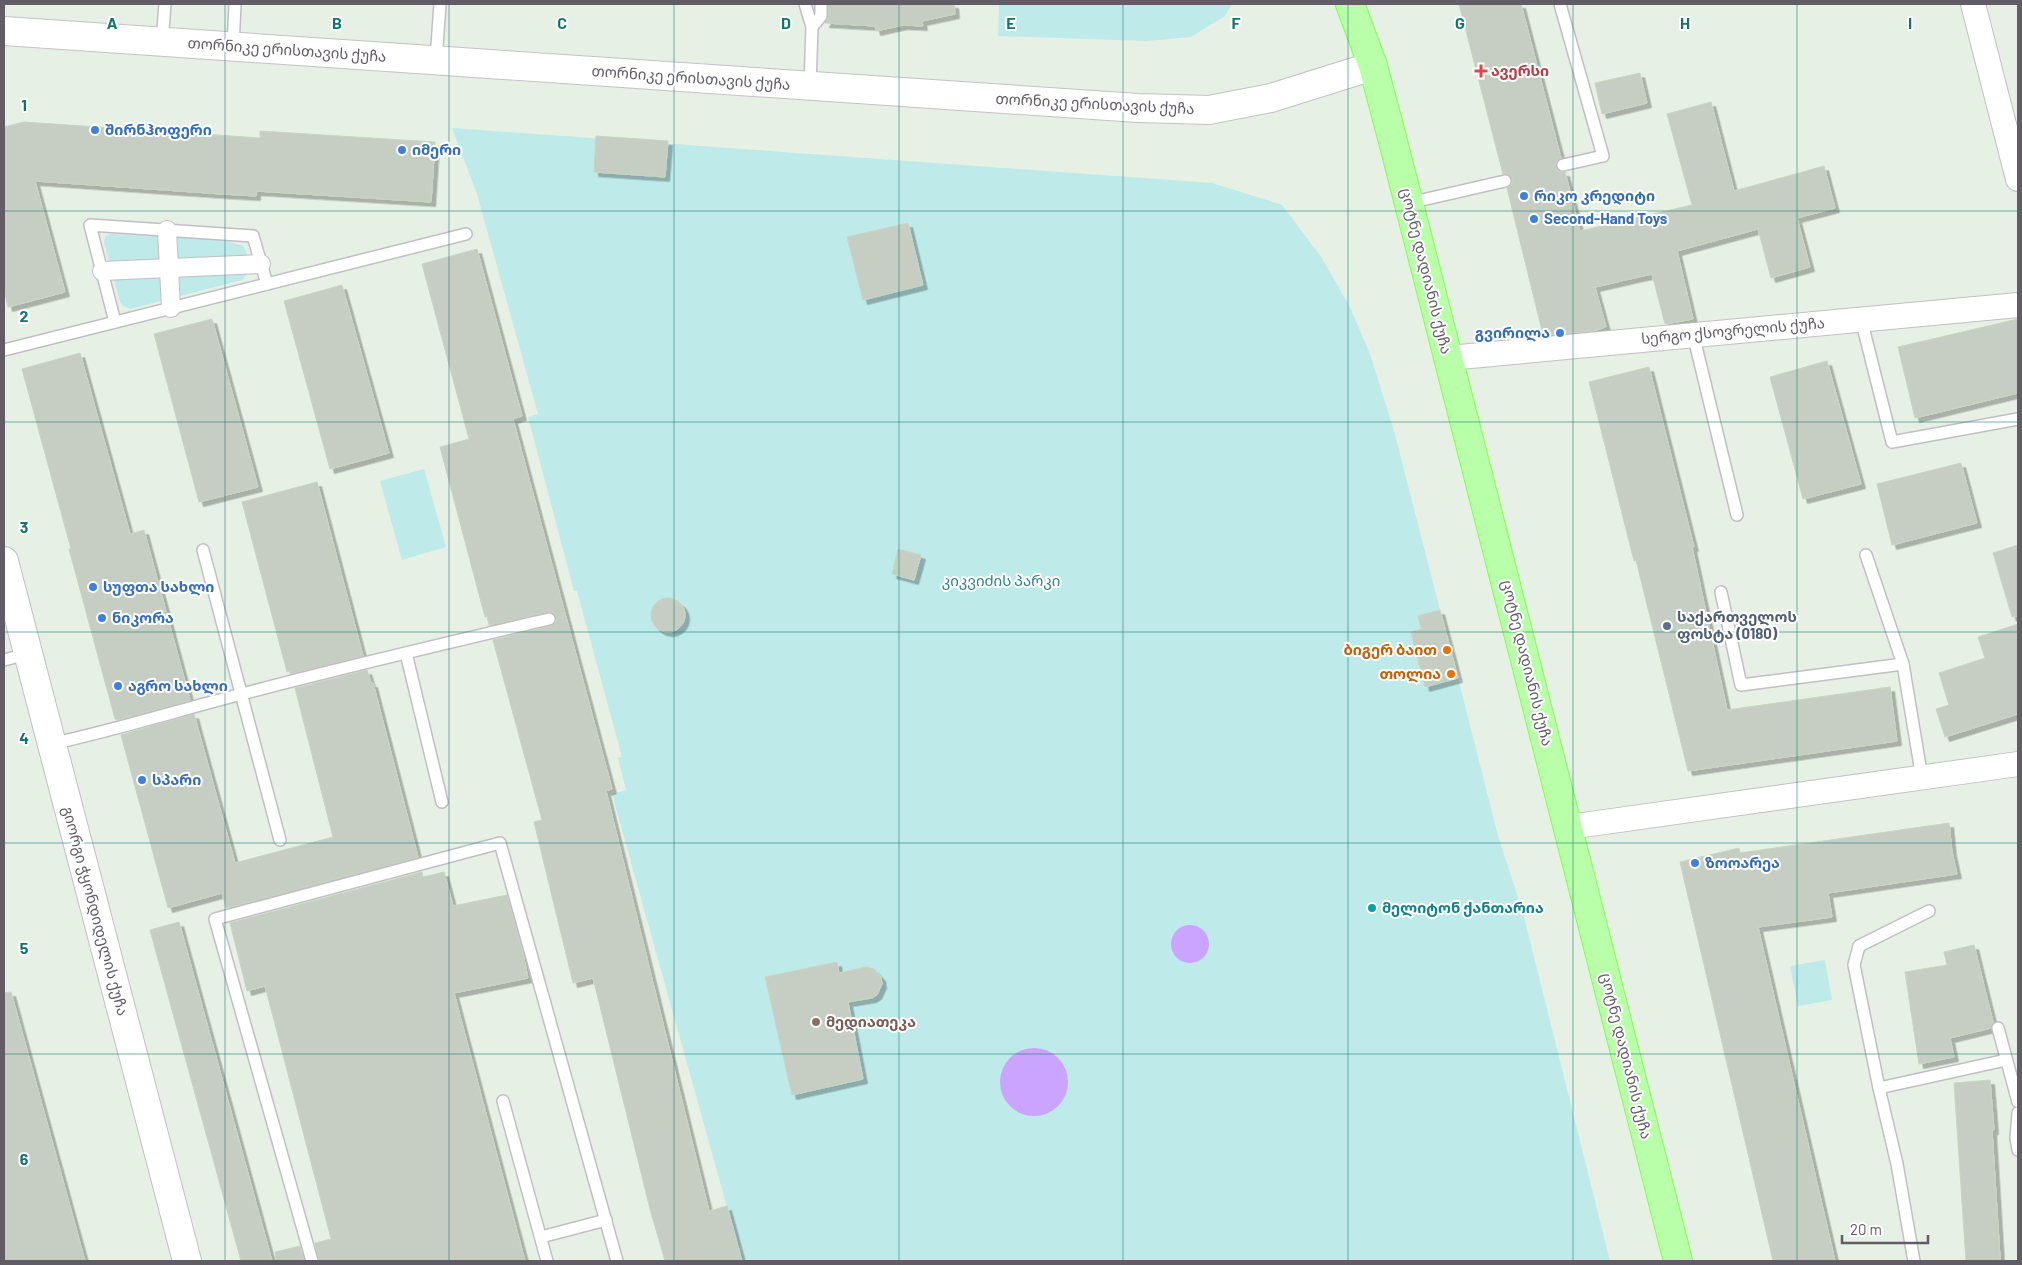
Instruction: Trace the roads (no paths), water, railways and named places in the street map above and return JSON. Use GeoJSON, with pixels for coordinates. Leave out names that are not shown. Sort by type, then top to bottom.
{"type":"FeatureCollection","features":[{"type":"Feature","properties":{"kind":"main road"},"geometry":{"type":"LineString","coordinates":[[1350,4],[1373,66]]}},
{"type":"Feature","properties":{"kind":"main road"},"geometry":{"type":"LineString","coordinates":[[1370,4],[1373,66]]}},
{"type":"Feature","properties":{"kind":"main road","name":"თორნიკე ერისთავის ქუჩა"},"geometry":{"type":"LineString","coordinates":[[4,31],[1138,108],[1209,110],[1271,98],[1373,66]]}},
{"type":"Feature","properties":{"kind":"main road","name":"ცოტნე დადიანის ქუჩა"},"geometry":{"type":"LineString","coordinates":[[1373,66],[1569,827],[1678,1261]]}},
{"type":"Feature","properties":{"kind":"main road","name":"გიორგი ჭყონდიდელის ქუჩა"},"geometry":{"type":"LineString","coordinates":[[4,561],[15,657],[52,744],[187,1261]]}},
{"type":"Feature","properties":{"kind":"street"},"geometry":{"type":"LineString","coordinates":[[1973,4],[2018,179]]}},
{"type":"Feature","properties":{"kind":"street"},"geometry":{"type":"LineString","coordinates":[[167,230],[171,308]]}},
{"type":"Feature","properties":{"kind":"street"},"geometry":{"type":"LineString","coordinates":[[102,271],[261,264]]}},
{"type":"Feature","properties":{"kind":"street","name":"სერგო ქსოვრელის ქუჩა"},"geometry":{"type":"LineString","coordinates":[[1449,358],[2018,305]]}},
{"type":"Feature","properties":{"kind":"street"},"geometry":{"type":"LineString","coordinates":[[1569,827],[2018,764]]}},
{"type":"Feature","properties":{"kind":"lane"},"geometry":{"type":"LineString","coordinates":[[162,42],[164,4]]}},
{"type":"Feature","properties":{"kind":"lane"},"geometry":{"type":"LineString","coordinates":[[233,47],[235,4]]}},
{"type":"Feature","properties":{"kind":"lane"},"geometry":{"type":"LineString","coordinates":[[436,60],[440,4]]}},
{"type":"Feature","properties":{"kind":"lane"},"geometry":{"type":"LineString","coordinates":[[805,4],[812,27],[810,86]]}},
{"type":"Feature","properties":{"kind":"lane"},"geometry":{"type":"LineString","coordinates":[[812,27],[821,16],[822,4]]}},
{"type":"Feature","properties":{"kind":"lane"},"geometry":{"type":"LineString","coordinates":[[1560,4],[1603,156],[1563,165]]}},
{"type":"Feature","properties":{"kind":"lane"},"geometry":{"type":"LineString","coordinates":[[1409,203],[1505,181]]}},
{"type":"Feature","properties":{"kind":"lane"},"geometry":{"type":"LineString","coordinates":[[116,322],[90,225],[252,236],[267,284]]}},
{"type":"Feature","properties":{"kind":"lane"},"geometry":{"type":"LineString","coordinates":[[4,350],[466,234]]}},
{"type":"Feature","properties":{"kind":"lane"},"geometry":{"type":"LineString","coordinates":[[1861,319],[1892,442],[2018,418]]}},
{"type":"Feature","properties":{"kind":"lane"},"geometry":{"type":"LineString","coordinates":[[1693,334],[1737,514]]}},
{"type":"Feature","properties":{"kind":"lane"},"geometry":{"type":"LineString","coordinates":[[203,550],[280,840]]}},
{"type":"Feature","properties":{"kind":"lane"},"geometry":{"type":"LineString","coordinates":[[1866,555],[1903,664],[1922,778]]}},
{"type":"Feature","properties":{"kind":"lane"},"geometry":{"type":"LineString","coordinates":[[1721,592],[1742,685],[1903,664]]}},
{"type":"Feature","properties":{"kind":"lane"},"geometry":{"type":"LineString","coordinates":[[52,744],[111,731],[241,694],[549,619]]}},
{"type":"Feature","properties":{"kind":"lane"},"geometry":{"type":"LineString","coordinates":[[406,653],[442,802]]}},
{"type":"Feature","properties":{"kind":"lane"},"geometry":{"type":"LineString","coordinates":[[312,1261],[214,919],[500,843],[617,1261]]}},
{"type":"Feature","properties":{"kind":"lane"},"geometry":{"type":"LineString","coordinates":[[1914,1261],[1897,1164],[1879,1088],[1854,965],[1858,946],[1928,911]]}},
{"type":"Feature","properties":{"kind":"lane"},"geometry":{"type":"LineString","coordinates":[[1998,1028],[2018,1102]]}},
{"type":"Feature","properties":{"kind":"lane"},"geometry":{"type":"LineString","coordinates":[[1879,1088],[2006,1060]]}},
{"type":"Feature","properties":{"kind":"lane"},"geometry":{"type":"LineString","coordinates":[[504,1101],[547,1261]]}},
{"type":"Feature","properties":{"kind":"lane"},"geometry":{"type":"LineString","coordinates":[[2018,1113],[2016,1138],[2018,1150]]}},
{"type":"Feature","properties":{"kind":"lane"},"geometry":{"type":"LineString","coordinates":[[541,1237],[606,1220]]}},
{"type":"Feature","properties":{"kind":"place","name":"ავერსი"},"geometry":{"type":"Point","coordinates":[1481,71]}},
{"type":"Feature","properties":{"kind":"place","name":"შირნჰოფერი"},"geometry":{"type":"Point","coordinates":[95,130]}},
{"type":"Feature","properties":{"kind":"place","name":"იმერი"},"geometry":{"type":"Point","coordinates":[402,150]}},
{"type":"Feature","properties":{"kind":"place","name":"რიკო კრედიტი"},"geometry":{"type":"Point","coordinates":[1524,196]}},
{"type":"Feature","properties":{"kind":"place","name":"Second-Hand Toys"},"geometry":{"type":"Point","coordinates":[1534,219]}},
{"type":"Feature","properties":{"kind":"place","name":"გვირილა"},"geometry":{"type":"Point","coordinates":[1560,333]}},
{"type":"Feature","properties":{"kind":"place","name":"სუფთა სახლი"},"geometry":{"type":"Point","coordinates":[93,587]}},
{"type":"Feature","properties":{"kind":"place","name":"ნიკორა"},"geometry":{"type":"Point","coordinates":[102,618]}},
{"type":"Feature","properties":{"kind":"place","name":"საქართველოს ფოსტა (0180)"},"geometry":{"type":"Point","coordinates":[1667,626]}},
{"type":"Feature","properties":{"kind":"place","name":"ბიგერ ბაით"},"geometry":{"type":"Point","coordinates":[1447,650]}},
{"type":"Feature","properties":{"kind":"place","name":"თოლია"},"geometry":{"type":"Point","coordinates":[1451,674]}},
{"type":"Feature","properties":{"kind":"place","name":"აგრო სახლი"},"geometry":{"type":"Point","coordinates":[118,686]}},
{"type":"Feature","properties":{"kind":"place","name":"სპარი"},"geometry":{"type":"Point","coordinates":[142,780]}},
{"type":"Feature","properties":{"kind":"place","name":"ზოოარეა"},"geometry":{"type":"Point","coordinates":[1695,863]}},
{"type":"Feature","properties":{"kind":"place","name":"მელიტონ ქანთარია"},"geometry":{"type":"Point","coordinates":[1372,908]}},
{"type":"Feature","properties":{"kind":"place","name":"მედიათეკა"},"geometry":{"type":"Point","coordinates":[816,1022]}},
{"type":"Feature","properties":{"kind":"park label","name":"კიკვიძის პარკი"},"geometry":{"type":"Point","coordinates":[1001,581]}}]}
